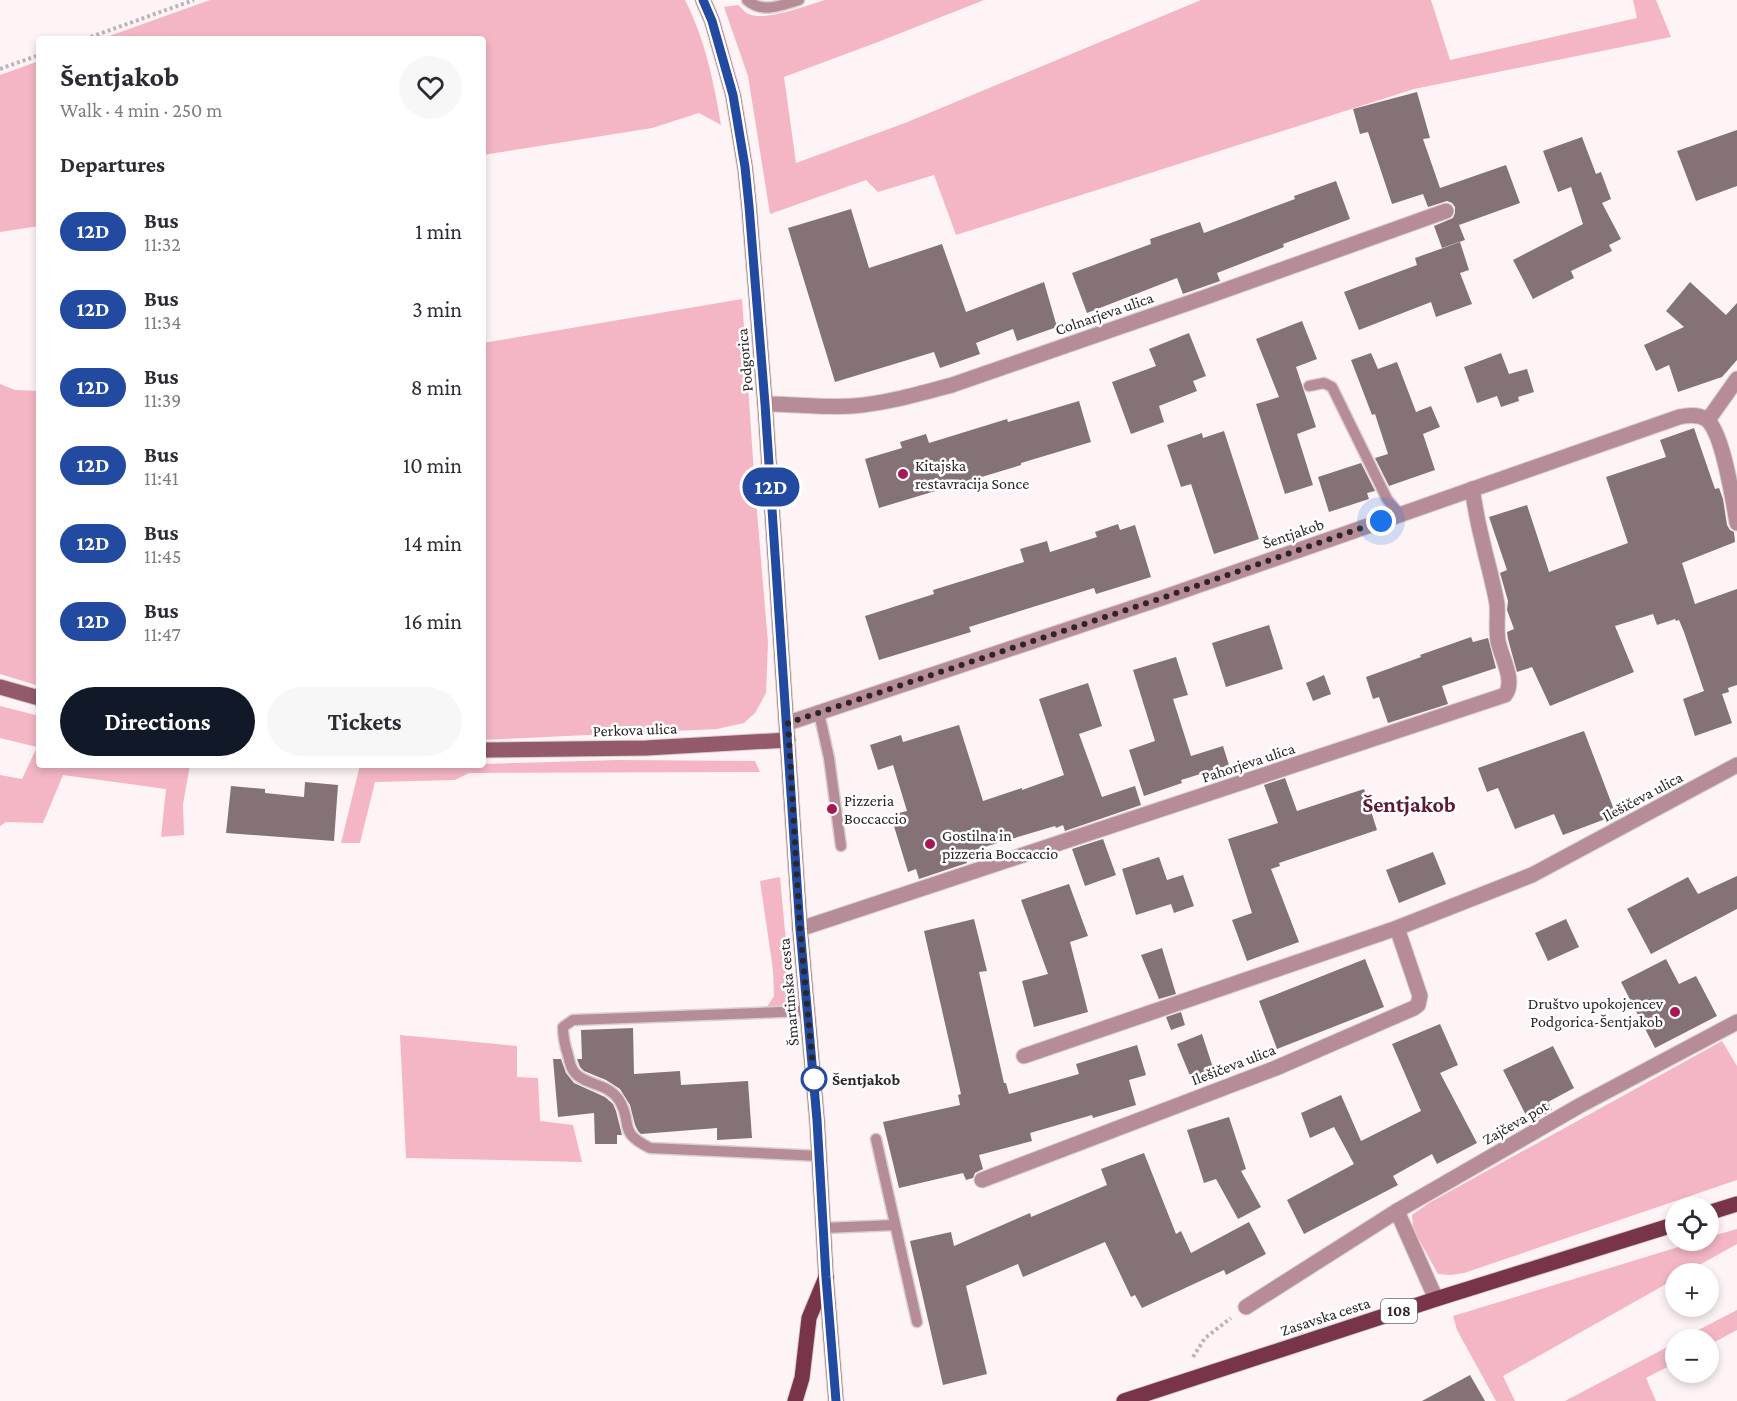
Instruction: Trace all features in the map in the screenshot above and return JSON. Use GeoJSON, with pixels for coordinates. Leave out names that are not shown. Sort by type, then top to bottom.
{"type":"FeatureCollection","features":[{"type":"Feature","properties":{"kind":"main road","name":"Podgorica"},"geometry":{"type":"LineString","coordinates":[[703,0],[712,21],[733,95],[745,167],[788,723]]}},
{"type":"Feature","properties":{"kind":"main road"},"geometry":{"type":"LineString","coordinates":[[0,687],[36,697]]}},
{"type":"Feature","properties":{"kind":"main road","name":"Šmartinska cesta"},"geometry":{"type":"LineString","coordinates":[[788,723],[800,929],[820,1155],[826,1277],[836,1401]]}},
{"type":"Feature","properties":{"kind":"main road","name":"Perkova ulica"},"geometry":{"type":"LineString","coordinates":[[486,750],[646,748],[788,740]]}},
{"type":"Feature","properties":{"kind":"main road"},"geometry":{"type":"LineString","coordinates":[[1719,1210],[1737,1204]]}},
{"type":"Feature","properties":{"kind":"main road","name":"Zasavska cesta"},"geometry":{"type":"LineString","coordinates":[[1124,1401],[1436,1299],[1665,1227]]}},
{"type":"Feature","properties":{"kind":"main road"},"geometry":{"type":"LineString","coordinates":[[795,1401],[802,1378],[809,1318],[826,1277]]}},
{"type":"Feature","properties":{"kind":"street","name":"Colnarjeva ulica"},"geometry":{"type":"LineString","coordinates":[[765,404],[850,406],[882,402],[952,385],[1446,211]]}},
{"type":"Feature","properties":{"kind":"street"},"geometry":{"type":"LineString","coordinates":[[1737,379],[1708,420],[1715,429],[1722,452],[1737,523]]}},
{"type":"Feature","properties":{"kind":"street","name":"Šentjakob"},"geometry":{"type":"LineString","coordinates":[[788,723],[1162,598],[1679,417],[1699,416],[1708,420]]}},
{"type":"Feature","properties":{"kind":"street","name":"Pahorjeva ulica"},"geometry":{"type":"LineString","coordinates":[[800,929],[1505,695],[1510,687],[1498,644],[1495,592],[1472,489]]}},
{"type":"Feature","properties":{"kind":"street","name":"Ilešičeva ulica"},"geometry":{"type":"LineString","coordinates":[[1024,1056],[1397,928],[1532,875],[1737,765]]}},
{"type":"Feature","properties":{"kind":"street","name":"Ilešičeva ulica"},"geometry":{"type":"LineString","coordinates":[[982,1179],[1276,1068],[1414,1008],[1418,1005],[1420,996],[1397,928]]}},
{"type":"Feature","properties":{"kind":"street","name":"Zajčeva pot"},"geometry":{"type":"LineString","coordinates":[[1246,1307],[1397,1211],[1579,1106],[1737,1022]]}},
{"type":"Feature","properties":{"kind":"street"},"geometry":{"type":"LineString","coordinates":[[1397,1211],[1436,1299]]}},
{"type":"Feature","properties":{"kind":"lane"},"geometry":{"type":"LineString","coordinates":[[747,0],[753,6],[766,8],[799,0]]}},
{"type":"Feature","properties":{"kind":"lane"},"geometry":{"type":"LineString","coordinates":[[1309,386],[1324,383],[1332,387],[1387,499],[1400,515]]}},
{"type":"Feature","properties":{"kind":"lane"},"geometry":{"type":"LineString","coordinates":[[819,713],[829,758],[841,846]]}},
{"type":"Feature","properties":{"kind":"lane"},"geometry":{"type":"LineString","coordinates":[[807,1011],[573,1020],[563,1027],[563,1037],[574,1072],[610,1091],[618,1099],[628,1133],[636,1142],[650,1148],[820,1155]]}},
{"type":"Feature","properties":{"kind":"lane"},"geometry":{"type":"LineString","coordinates":[[876,1139],[917,1322]]}},
{"type":"Feature","properties":{"kind":"lane"},"geometry":{"type":"LineString","coordinates":[[824,1228],[895,1225]]}},
{"type":"Feature","properties":{"kind":"path"},"geometry":{"type":"LineString","coordinates":[[93,36],[194,0]]}},
{"type":"Feature","properties":{"kind":"path"},"geometry":{"type":"LineString","coordinates":[[0,69],[36,56]]}},
{"type":"Feature","properties":{"kind":"path"},"geometry":{"type":"LineString","coordinates":[[1184,1381],[1194,1355],[1205,1338],[1246,1307]]}},
{"type":"Feature","properties":{"kind":"shaded area"},"geometry":{"type":"Polygon","coordinates":[[[210,0],[685,0],[708,61],[721,125],[699,113],[652,128],[486,155],[486,36],[109,36],[210,0]]]}},
{"type":"Feature","properties":{"kind":"shaded area"},"geometry":{"type":"Polygon","coordinates":[[[825,0],[984,0],[784,77],[796,163],[905,123],[1201,0],[1431,0],[1450,60],[1637,18],[1633,0],[1656,0],[1671,37],[1414,89],[956,235],[934,175],[878,192],[866,180],[770,214],[748,76],[724,7],[738,5],[748,13],[765,16],[825,0]]]}},
{"type":"Feature","properties":{"kind":"shaded area"},"geometry":{"type":"Polygon","coordinates":[[[36,62],[36,226],[0,232],[0,75],[36,62]]]}},
{"type":"Feature","properties":{"kind":"shaded area"},"geometry":{"type":"Polygon","coordinates":[[[742,299],[768,643],[766,693],[755,713],[744,723],[717,729],[486,740],[486,342],[742,299]]]}},
{"type":"Feature","properties":{"kind":"shaded area"},"geometry":{"type":"Polygon","coordinates":[[[0,384],[15,390],[36,391],[36,685],[0,674],[0,384]]]}},
{"type":"Feature","properties":{"kind":"shaded area"},"geometry":{"type":"Polygon","coordinates":[[[0,706],[36,715],[36,747],[0,738],[0,706]]]}},
{"type":"Feature","properties":{"kind":"shaded area"},"geometry":{"type":"Polygon","coordinates":[[[36,749],[36,768],[189,768],[183,804],[184,835],[161,837],[166,789],[63,775],[43,823],[6,822],[0,826],[0,775],[22,779],[36,749]]]}},
{"type":"Feature","properties":{"kind":"shaded area"},"geometry":{"type":"Polygon","coordinates":[[[618,760],[755,761],[760,772],[469,773],[455,780],[375,782],[360,843],[341,843],[359,768],[486,768],[486,764],[618,760]]]}},
{"type":"Feature","properties":{"kind":"shaded area"},"geometry":{"type":"Polygon","coordinates":[[[780,877],[791,997],[785,1007],[767,1007],[774,996],[773,970],[760,881],[780,877]]]}},
{"type":"Feature","properties":{"kind":"shaded area"},"geometry":{"type":"Polygon","coordinates":[[[400,1035],[517,1046],[517,1077],[538,1078],[540,1121],[573,1125],[582,1162],[406,1158],[400,1035]]]}},
{"type":"Feature","properties":{"kind":"shaded area"},"geometry":{"type":"Polygon","coordinates":[[[1722,1041],[1737,1066],[1737,1180],[1687,1197],[1665,1197],[1665,1205],[1464,1273],[1451,1275],[1438,1274],[1413,1229],[1412,1215],[1429,1203],[1722,1041]]]}},
{"type":"Feature","properties":{"kind":"shaded area"},"geometry":{"type":"Polygon","coordinates":[[[1737,1229],[1737,1244],[1703,1263],[1665,1263],[1665,1285],[1503,1376],[1515,1401],[1496,1401],[1457,1330],[1453,1316],[1665,1251],[1719,1251],[1719,1234],[1737,1229]]]}},
{"type":"Feature","properties":{"kind":"shaded area"},"geometry":{"type":"Polygon","coordinates":[[[1737,1310],[1737,1330],[1719,1340],[1719,1329],[1700,1329],[1737,1310]]]}},
{"type":"Feature","properties":{"kind":"shaded area"},"geometry":{"type":"Polygon","coordinates":[[[1665,1348],[1665,1368],[1646,1378],[1656,1401],[1565,1401],[1665,1348]]]}},
{"type":"Feature","properties":{"kind":"building"},"geometry":{"type":"Polygon","coordinates":[[[1417,92],[1430,138],[1423,139],[1440,188],[1506,165],[1520,203],[1459,225],[1465,240],[1442,248],[1434,226],[1453,218],[1455,207],[1447,201],[1428,207],[1423,194],[1392,204],[1368,132],[1360,134],[1353,109],[1417,92]]]}},
{"type":"Feature","properties":{"kind":"building"},"geometry":{"type":"Polygon","coordinates":[[[1737,130],[1737,186],[1696,201],[1677,151],[1737,130]]]}},
{"type":"Feature","properties":{"kind":"building"},"geometry":{"type":"Polygon","coordinates":[[[1582,137],[1596,174],[1601,172],[1611,199],[1602,203],[1621,239],[1609,245],[1612,251],[1571,271],[1574,278],[1533,299],[1513,260],[1583,224],[1571,187],[1558,192],[1543,151],[1582,137]]]}},
{"type":"Feature","properties":{"kind":"building"},"geometry":{"type":"Polygon","coordinates":[[[1336,181],[1350,219],[1283,244],[1284,247],[1217,273],[1220,281],[1183,294],[1177,278],[1087,313],[1072,273],[1151,244],[1150,239],[1200,222],[1204,233],[1336,181]]]}},
{"type":"Feature","properties":{"kind":"building"},"geometry":{"type":"Polygon","coordinates":[[[851,209],[869,268],[942,244],[966,312],[1044,282],[1057,327],[1017,341],[1013,329],[976,343],[980,354],[940,368],[934,352],[835,382],[788,228],[851,209]]]}},
{"type":"Feature","properties":{"kind":"building"},"geometry":{"type":"Polygon","coordinates":[[[1460,242],[1469,270],[1460,273],[1472,304],[1436,317],[1431,302],[1359,330],[1344,292],[1417,265],[1415,258],[1460,242]]]}},
{"type":"Feature","properties":{"kind":"building"},"geometry":{"type":"Polygon","coordinates":[[[1690,282],[1726,315],[1737,303],[1737,360],[1722,377],[1678,392],[1669,365],[1656,371],[1644,345],[1684,327],[1666,311],[1690,282]]]}},
{"type":"Feature","properties":{"kind":"building"},"geometry":{"type":"Polygon","coordinates":[[[1302,321],[1317,359],[1296,367],[1316,427],[1297,434],[1313,485],[1285,494],[1256,404],[1279,397],[1256,339],[1302,321]]]}},
{"type":"Feature","properties":{"kind":"building"},"geometry":{"type":"Polygon","coordinates":[[[1189,333],[1206,376],[1193,381],[1197,391],[1159,406],[1164,422],[1131,434],[1112,382],[1156,366],[1149,349],[1189,333]]]}},
{"type":"Feature","properties":{"kind":"building"},"geometry":{"type":"Polygon","coordinates":[[[1371,353],[1378,369],[1397,362],[1416,412],[1431,406],[1440,427],[1423,434],[1435,470],[1389,486],[1375,458],[1388,454],[1375,414],[1372,415],[1351,360],[1371,353]]]}},
{"type":"Feature","properties":{"kind":"building"},"geometry":{"type":"Polygon","coordinates":[[[1501,353],[1509,374],[1527,369],[1534,392],[1518,397],[1519,401],[1501,407],[1497,396],[1477,403],[1464,367],[1501,353]]]}},
{"type":"Feature","properties":{"kind":"building"},"geometry":{"type":"Polygon","coordinates":[[[1079,401],[1091,442],[879,508],[865,459],[902,448],[900,442],[926,434],[929,443],[1007,419],[1008,422],[1079,401]]]}},
{"type":"Feature","properties":{"kind":"building"},"geometry":{"type":"Polygon","coordinates":[[[1694,428],[1715,489],[1719,488],[1723,499],[1727,525],[1734,532],[1735,542],[1682,563],[1695,604],[1737,589],[1737,685],[1728,688],[1729,692],[1722,694],[1732,723],[1695,736],[1683,699],[1704,691],[1684,632],[1679,620],[1675,619],[1657,625],[1653,614],[1615,626],[1634,672],[1550,706],[1532,667],[1517,672],[1507,632],[1514,629],[1507,610],[1508,601],[1500,573],[1507,570],[1489,517],[1527,505],[1549,572],[1628,543],[1606,477],[1666,457],[1660,440],[1694,428]]]}},
{"type":"Feature","properties":{"kind":"building"},"geometry":{"type":"Polygon","coordinates":[[[1224,431],[1259,539],[1214,554],[1191,484],[1181,487],[1167,445],[1202,433],[1203,438],[1224,431]]]}},
{"type":"Feature","properties":{"kind":"building"},"geometry":{"type":"Polygon","coordinates":[[[1361,463],[1375,491],[1367,493],[1369,499],[1329,512],[1318,477],[1361,463]]]}},
{"type":"Feature","properties":{"kind":"building"},"geometry":{"type":"Polygon","coordinates":[[[1118,524],[1120,530],[1135,525],[1151,577],[1096,594],[1094,588],[969,627],[971,632],[879,660],[865,616],[934,594],[933,590],[1024,562],[1020,549],[1047,541],[1050,552],[1097,537],[1095,532],[1118,524]]]}},
{"type":"Feature","properties":{"kind":"building"},"geometry":{"type":"Polygon","coordinates":[[[1269,625],[1283,669],[1226,687],[1212,643],[1269,625]]]}},
{"type":"Feature","properties":{"kind":"building"},"geometry":{"type":"Polygon","coordinates":[[[1471,637],[1473,642],[1488,638],[1496,668],[1442,686],[1448,704],[1388,723],[1379,697],[1373,699],[1366,677],[1471,637]]]}},
{"type":"Feature","properties":{"kind":"building"},"geometry":{"type":"Polygon","coordinates":[[[1176,657],[1188,695],[1173,699],[1191,756],[1223,746],[1229,765],[1181,780],[1182,783],[1144,796],[1129,750],[1155,741],[1133,670],[1176,657]]]}},
{"type":"Feature","properties":{"kind":"building"},"geometry":{"type":"Polygon","coordinates":[[[1324,675],[1331,694],[1313,701],[1306,683],[1324,675]]]}},
{"type":"Feature","properties":{"kind":"building"},"geometry":{"type":"Polygon","coordinates":[[[1088,683],[1102,726],[1079,734],[1102,797],[1135,786],[1141,805],[1065,831],[1063,825],[1056,828],[1055,826],[964,853],[967,863],[919,879],[916,869],[908,872],[893,823],[901,820],[899,813],[907,811],[893,765],[878,770],[870,745],[901,735],[903,742],[959,725],[983,801],[1022,788],[1022,790],[1064,775],[1039,699],[1088,683]]]}},
{"type":"Feature","properties":{"kind":"building"},"geometry":{"type":"Polygon","coordinates":[[[1584,731],[1616,815],[1563,835],[1554,814],[1515,829],[1498,788],[1487,792],[1478,768],[1584,731]]]}},
{"type":"Feature","properties":{"kind":"building"},"geometry":{"type":"Polygon","coordinates":[[[1285,778],[1297,811],[1364,789],[1377,830],[1279,863],[1280,866],[1271,869],[1299,942],[1247,961],[1232,920],[1252,913],[1228,839],[1278,823],[1264,785],[1285,778]]]}},
{"type":"Feature","properties":{"kind":"building"},"geometry":{"type":"Polygon","coordinates":[[[305,782],[338,785],[334,841],[226,833],[231,786],[265,789],[265,793],[304,797],[305,782]]]}},
{"type":"Feature","properties":{"kind":"building"},"geometry":{"type":"Polygon","coordinates":[[[1103,839],[1116,875],[1085,886],[1072,849],[1103,839]]]}},
{"type":"Feature","properties":{"kind":"building"},"geometry":{"type":"Polygon","coordinates":[[[1433,852],[1446,884],[1399,903],[1386,870],[1433,852]]]}},
{"type":"Feature","properties":{"kind":"building"},"geometry":{"type":"Polygon","coordinates":[[[1159,857],[1167,880],[1183,875],[1194,906],[1174,913],[1171,904],[1136,915],[1122,869],[1159,857]]]}},
{"type":"Feature","properties":{"kind":"building"},"geometry":{"type":"Polygon","coordinates":[[[1737,876],[1737,909],[1651,954],[1627,909],[1688,877],[1698,894],[1737,876]]]}},
{"type":"Feature","properties":{"kind":"building"},"geometry":{"type":"Polygon","coordinates":[[[1069,884],[1088,936],[1070,942],[1088,1012],[1034,1027],[1022,981],[1048,974],[1021,900],[1069,884]]]}},
{"type":"Feature","properties":{"kind":"building"},"geometry":{"type":"Polygon","coordinates":[[[974,919],[987,971],[979,972],[1004,1083],[1006,1083],[1009,1094],[1079,1074],[1076,1064],[1137,1045],[1146,1075],[1129,1080],[1136,1105],[1030,1133],[1032,1141],[979,1155],[983,1169],[975,1173],[973,1178],[966,1180],[963,1173],[899,1188],[883,1122],[960,1105],[958,1095],[961,1094],[924,931],[974,919]]]}},
{"type":"Feature","properties":{"kind":"building"},"geometry":{"type":"Polygon","coordinates":[[[1566,919],[1579,947],[1548,961],[1535,933],[1566,919]]]}},
{"type":"Feature","properties":{"kind":"building"},"geometry":{"type":"Polygon","coordinates":[[[1162,948],[1176,994],[1159,999],[1141,955],[1162,948]]]}},
{"type":"Feature","properties":{"kind":"building"},"geometry":{"type":"Polygon","coordinates":[[[1365,959],[1384,1007],[1277,1049],[1259,1001],[1365,959]]]}},
{"type":"Feature","properties":{"kind":"building","name":"Društvo upokojencev Podgorica-Šentjakob"},"geometry":{"type":"Polygon","coordinates":[[[1666,959],[1679,984],[1696,976],[1717,1016],[1655,1048],[1621,982],[1666,959]]]}},
{"type":"Feature","properties":{"kind":"building"},"geometry":{"type":"Polygon","coordinates":[[[1181,1012],[1185,1025],[1171,1030],[1166,1017],[1181,1012]]]}},
{"type":"Feature","properties":{"kind":"building"},"geometry":{"type":"Polygon","coordinates":[[[1440,1024],[1458,1065],[1440,1073],[1477,1143],[1437,1164],[1432,1154],[1393,1176],[1398,1185],[1304,1234],[1287,1200],[1354,1164],[1334,1127],[1310,1138],[1301,1113],[1341,1095],[1361,1141],[1421,1111],[1392,1044],[1440,1024]]]}},
{"type":"Feature","properties":{"kind":"building"},"geometry":{"type":"Polygon","coordinates":[[[633,1028],[634,1074],[680,1071],[681,1085],[748,1081],[752,1138],[717,1140],[717,1128],[641,1134],[635,1125],[630,1105],[620,1089],[584,1071],[577,1059],[582,1059],[581,1030],[633,1028]]]}},
{"type":"Feature","properties":{"kind":"building"},"geometry":{"type":"Polygon","coordinates":[[[1202,1034],[1215,1074],[1193,1083],[1177,1044],[1202,1034]]]}},
{"type":"Feature","properties":{"kind":"building"},"geometry":{"type":"Polygon","coordinates":[[[1553,1046],[1574,1088],[1548,1102],[1552,1110],[1530,1123],[1503,1070],[1553,1046]]]}},
{"type":"Feature","properties":{"kind":"building"},"geometry":{"type":"Polygon","coordinates":[[[553,1059],[561,1059],[566,1073],[574,1083],[605,1097],[613,1104],[622,1135],[617,1135],[617,1144],[595,1144],[594,1113],[558,1117],[553,1059]]]}},
{"type":"Feature","properties":{"kind":"building"},"geometry":{"type":"Polygon","coordinates":[[[1229,1117],[1246,1169],[1241,1171],[1261,1207],[1238,1219],[1216,1179],[1204,1183],[1187,1130],[1229,1117]]]}},
{"type":"Feature","properties":{"kind":"building"},"geometry":{"type":"Polygon","coordinates":[[[1144,1153],[1176,1234],[1181,1231],[1191,1253],[1249,1222],[1266,1254],[1226,1275],[1224,1270],[1142,1308],[1135,1295],[1131,1297],[1105,1242],[1023,1277],[1018,1264],[966,1286],[987,1374],[943,1385],[910,1241],[951,1232],[954,1246],[1030,1213],[1031,1217],[1107,1185],[1101,1169],[1144,1153]]]}},
{"type":"Feature","properties":{"kind":"building"},"geometry":{"type":"Polygon","coordinates":[[[1470,1375],[1485,1401],[1422,1401],[1470,1375]]]}},
{"type":"Feature","properties":{"kind":"bus line","name":"12D"},"geometry":{"type":"LineString","coordinates":[[703,0],[722,52],[733,95],[749,206],[836,1401]]}},
{"type":"Feature","properties":{"kind":"place","name":"Kitajska restavracija Sonce"},"geometry":{"type":"Point","coordinates":[903,474]}},
{"type":"Feature","properties":{"kind":"place","name":"Pizzeria Boccaccio"},"geometry":{"type":"Point","coordinates":[832,809]}},
{"type":"Feature","properties":{"kind":"place","name":"Gostilna in pizzeria Boccaccio"},"geometry":{"type":"Point","coordinates":[930,844]}},
{"type":"Feature","properties":{"kind":"place","name":"Društvo upokojencev Podgorica-Šentjakob"},"geometry":{"type":"Point","coordinates":[1675,1012]}},
{"type":"Feature","properties":{"kind":"place","name":"Šentjakob"},"geometry":{"type":"Point","coordinates":[814,1079]}},
{"type":"Feature","properties":{"kind":"district","name":"Šentjakob"},"geometry":{"type":"Point","coordinates":[1409,804]}},
{"type":"Feature","properties":{"kind":"route"},"geometry":{"type":"LineString","coordinates":[[814,1079],[800,929],[788,723],[1162,598],[1381,521]]}}]}
